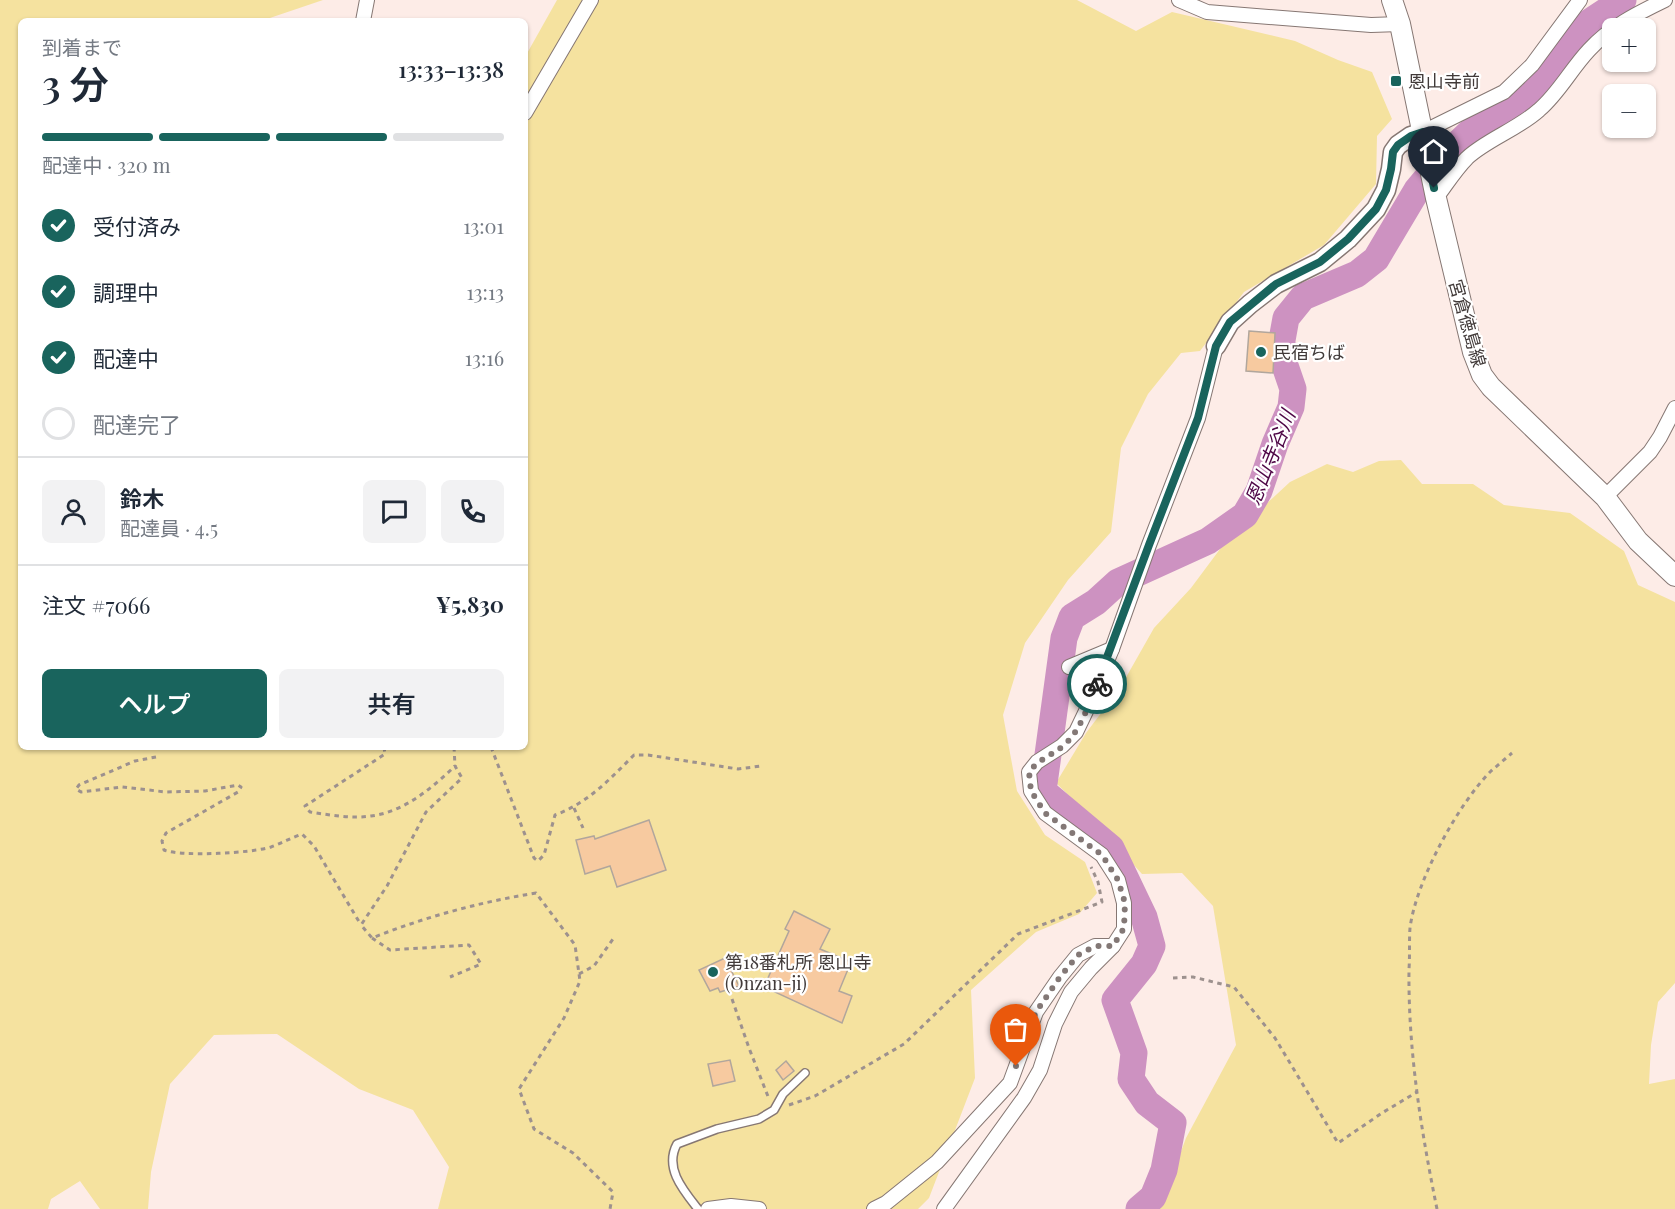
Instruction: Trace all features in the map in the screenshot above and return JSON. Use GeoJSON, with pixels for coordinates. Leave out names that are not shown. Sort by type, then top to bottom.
{"type":"FeatureCollection","features":[{"type":"Feature","properties":{"kind":"main road","name":"宮倉徳島線"},"geometry":{"type":"LineString","coordinates":[[1392,0],[1400,24],[1435,193],[1473,352],[1482,375],[1491,387],[1605,498],[1638,541],[1675,576]]}},
{"type":"Feature","properties":{"kind":"street"},"geometry":{"type":"LineString","coordinates":[[364,18],[367,0]]}},
{"type":"Feature","properties":{"kind":"street"},"geometry":{"type":"LineString","coordinates":[[528,107],[591,0]]}},
{"type":"Feature","properties":{"kind":"street"},"geometry":{"type":"LineString","coordinates":[[1179,0],[1207,12],[1360,24],[1400,24]]}},
{"type":"Feature","properties":{"kind":"street"},"geometry":{"type":"LineString","coordinates":[[944,1209],[1024,1098],[1040,1070],[1055,1023],[1071,992],[1090,968],[1113,946],[1124,928],[1125,903],[1118,880],[1102,855],[1045,813],[1031,791],[1029,772],[1037,762],[1062,746],[1076,732],[1112,649],[1198,418],[1216,346],[1230,322],[1250,304],[1276,284],[1320,262],[1348,239],[1376,209],[1386,190],[1393,152],[1398,145],[1411,136],[1504,92],[1532,65],[1580,0]]}},
{"type":"Feature","properties":{"kind":"street"},"geometry":{"type":"LineString","coordinates":[[1435,193],[1476,151],[1520,126],[1541,109],[1589,49],[1611,29],[1633,15],[1665,0]]}},
{"type":"Feature","properties":{"kind":"street"},"geometry":{"type":"LineString","coordinates":[[1605,498],[1650,452],[1675,408]]}},
{"type":"Feature","properties":{"kind":"street"},"geometry":{"type":"LineString","coordinates":[[1069,667],[1112,649]]}},
{"type":"Feature","properties":{"kind":"street"},"geometry":{"type":"LineString","coordinates":[[874,1209],[886,1203],[937,1162],[1010,1083],[1036,1012],[1078,955],[1095,946],[1113,946]]}},
{"type":"Feature","properties":{"kind":"street"},"geometry":{"type":"LineString","coordinates":[[708,1209],[731,1206],[759,1209]]}},
{"type":"Feature","properties":{"kind":"lane"},"geometry":{"type":"LineString","coordinates":[[698,1209],[686,1194],[672,1166],[671,1155],[677,1144],[717,1129],[759,1119],[774,1110],[783,1094],[805,1073]]}},
{"type":"Feature","properties":{"kind":"path"},"geometry":{"type":"LineString","coordinates":[[385,750],[386,754],[305,806],[310,812],[345,817],[372,816],[401,807],[432,787],[454,765]]}},
{"type":"Feature","properties":{"kind":"path"},"geometry":{"type":"LineString","coordinates":[[361,925],[387,886],[426,812],[462,778],[454,765],[454,750]]}},
{"type":"Feature","properties":{"kind":"path"},"geometry":{"type":"LineString","coordinates":[[491,750],[534,858],[538,861],[547,848],[555,815],[574,808],[602,787],[634,755],[648,755],[738,769],[761,766]]}},
{"type":"Feature","properties":{"kind":"path"},"geometry":{"type":"LineString","coordinates":[[1437,1209],[1423,1137],[1410,1038],[1410,927],[1421,884],[1447,831],[1490,772],[1512,753]]}},
{"type":"Feature","properties":{"kind":"path"},"geometry":{"type":"LineString","coordinates":[[156,757],[135,761],[79,785],[76,789],[81,792],[122,787],[166,792],[205,791],[238,785],[241,787],[238,792],[166,833],[162,841],[164,850],[174,854],[193,855],[259,849],[271,847],[302,834],[314,846],[361,925],[372,938],[390,950],[470,945],[481,964],[450,977]]}},
{"type":"Feature","properties":{"kind":"path"},"geometry":{"type":"LineString","coordinates":[[574,808],[583,828]]}},
{"type":"Feature","properties":{"kind":"path"},"geometry":{"type":"LineString","coordinates":[[732,999],[748,1048],[774,1110],[815,1096],[904,1044],[1018,934],[1102,902],[1098,882],[1088,860]]}},
{"type":"Feature","properties":{"kind":"path"},"geometry":{"type":"LineString","coordinates":[[372,938],[412,922],[490,900],[536,893],[575,945],[580,981],[564,1018],[519,1089],[534,1129],[573,1153],[613,1192],[610,1209]]}},
{"type":"Feature","properties":{"kind":"path"},"geometry":{"type":"LineString","coordinates":[[579,974],[594,966],[613,939]]}},
{"type":"Feature","properties":{"kind":"path"},"geometry":{"type":"LineString","coordinates":[[1173,978],[1192,977],[1234,987],[1275,1038],[1338,1143],[1417,1092]]}},
{"type":"Feature","properties":{"kind":"shaded area"},"geometry":{"type":"Polygon","coordinates":[[[0,0],[323,0],[270,18],[18,18],[18,750],[528,750],[528,52],[557,0],[1077,0],[1136,31],[1172,12],[1295,41],[1372,72],[1392,119],[1377,136],[1376,184],[1324,245],[1244,292],[1200,351],[1181,353],[1148,394],[1121,448],[1111,532],[1068,580],[1025,643],[1003,715],[1017,791],[1045,835],[1085,862],[1097,893],[1079,914],[1036,932],[971,990],[975,1078],[929,1198],[918,1209],[438,1209],[449,1167],[413,1110],[359,1089],[277,1034],[214,1035],[170,1084],[151,1172],[148,1209],[100,1209],[80,1181],[51,1199],[48,1209],[0,1209],[0,0]]]}},
{"type":"Feature","properties":{"kind":"shaded area"},"geometry":{"type":"Polygon","coordinates":[[[1401,460],[1422,484],[1473,484],[1504,505],[1570,513],[1624,551],[1638,585],[1675,602],[1675,983],[1658,1002],[1651,1045],[1649,1084],[1675,1079],[1675,1209],[1148,1209],[1164,1197],[1186,1138],[1236,1045],[1213,906],[1182,873],[1142,874],[1087,813],[1056,783],[1086,733],[1120,688],[1154,628],[1191,588],[1226,541],[1290,482],[1327,464],[1353,472],[1379,461],[1401,460]]]}},
{"type":"Feature","properties":{"kind":"building","name":"民宿ちば"},"geometry":{"type":"Polygon","coordinates":[[[1249,331],[1275,333],[1273,373],[1246,371],[1249,331]]]}},
{"type":"Feature","properties":{"kind":"building"},"geometry":{"type":"Polygon","coordinates":[[[649,820],[666,870],[617,887],[610,866],[585,874],[576,840],[594,836],[595,839],[649,820]]]}},
{"type":"Feature","properties":{"kind":"building"},"geometry":{"type":"Polygon","coordinates":[[[794,911],[830,929],[820,949],[851,962],[839,991],[852,996],[842,1023],[764,987],[789,931],[785,929],[794,911]]]}},
{"type":"Feature","properties":{"kind":"building"},"geometry":{"type":"Polygon","coordinates":[[[725,958],[739,986],[720,992],[718,988],[710,991],[699,970],[725,958]]]}},
{"type":"Feature","properties":{"kind":"building"},"geometry":{"type":"Polygon","coordinates":[[[730,1060],[735,1081],[713,1086],[708,1064],[730,1060]]]}},
{"type":"Feature","properties":{"kind":"building"},"geometry":{"type":"Polygon","coordinates":[[[786,1061],[794,1071],[783,1080],[776,1070],[786,1061]]]}},
{"type":"Feature","properties":{"kind":"waterway","name":"恩山寺谷川"},"geometry":{"type":"LineString","coordinates":[[1139,1209],[1153,1197],[1164,1170],[1173,1123],[1147,1103],[1131,1079],[1134,1053],[1115,1000],[1144,964],[1152,946],[1144,917],[1111,848],[1043,791],[1064,638],[1072,617],[1096,602],[1118,582],[1208,541],[1245,515],[1259,491],[1291,407],[1293,389],[1282,357],[1286,318],[1303,297],[1357,274],[1376,259],[1417,190],[1447,154],[1469,133],[1532,95],[1582,27],[1623,0]]}},
{"type":"Feature","properties":{"kind":"way so far"},"geometry":{"type":"LineString","coordinates":[[1016,1066],[1036,1012],[1060,977],[1078,955],[1095,946],[1113,946],[1124,928],[1125,903],[1118,880],[1102,855],[1045,813],[1031,791],[1029,772],[1037,762],[1062,746],[1076,732],[1097,684]]}},
{"type":"Feature","properties":{"kind":"place","name":"恩山寺前"},"geometry":{"type":"Point","coordinates":[1396,81]}},
{"type":"Feature","properties":{"kind":"place","name":"民宿ちば"},"geometry":{"type":"Point","coordinates":[1261,352]}},
{"type":"Feature","properties":{"kind":"place","name":"第18番札所 恩山寺 (Onzan-ji)"},"geometry":{"type":"Point","coordinates":[713,972]}},
{"type":"Feature","properties":{"kind":"route"},"geometry":{"type":"LineString","coordinates":[[1097,684],[1198,418],[1216,346],[1230,322],[1276,284],[1320,262],[1348,239],[1376,209],[1386,190],[1393,152],[1398,145],[1411,136],[1423,132],[1434,188]]}}]}
